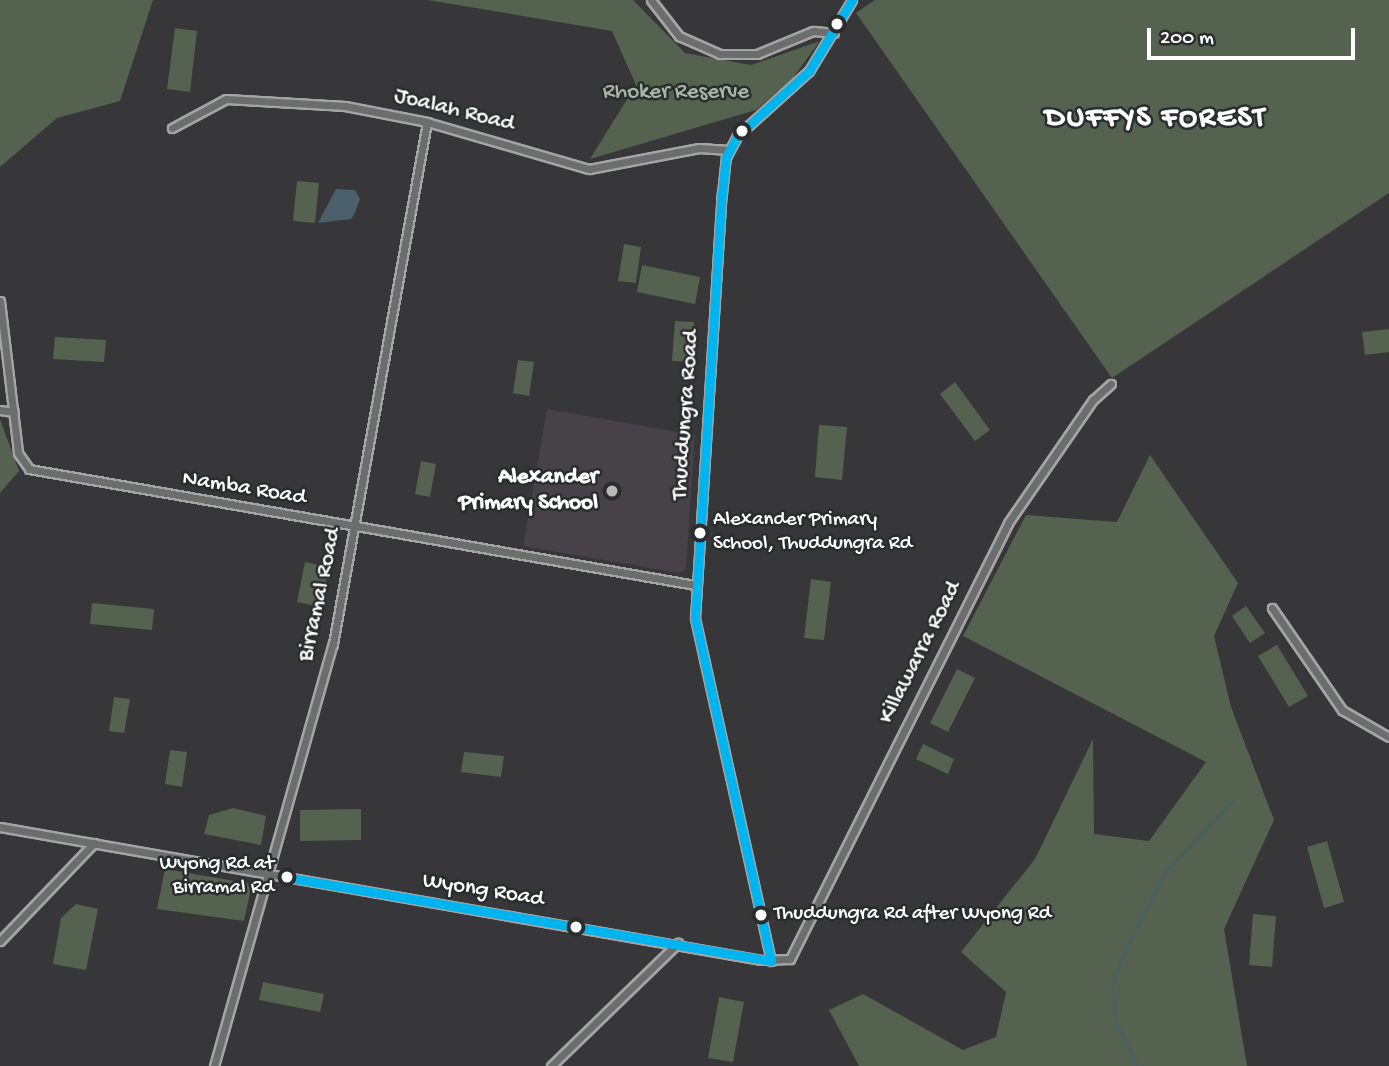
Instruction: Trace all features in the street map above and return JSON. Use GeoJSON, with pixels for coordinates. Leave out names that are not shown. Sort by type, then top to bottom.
{"type":"FeatureCollection","features":[{"type":"Feature","properties":{"kind":"street"},"geometry":{"type":"LineString","coordinates":[[651,0],[679,36],[720,54],[757,54],[813,31],[834,33]]}},
{"type":"Feature","properties":{"kind":"street"},"geometry":{"type":"LineString","coordinates":[[729,150],[743,127],[803,79],[852,0]]}},
{"type":"Feature","properties":{"kind":"street","name":"Joalah Road"},"geometry":{"type":"LineString","coordinates":[[172,128],[226,99],[345,106],[426,122],[589,169],[699,148],[729,150]]}},
{"type":"Feature","properties":{"kind":"street","name":"Birramal Road"},"geometry":{"type":"LineString","coordinates":[[214,1066],[265,874],[332,644],[426,122]]}},
{"type":"Feature","properties":{"kind":"street","name":"Thuddungra Road"},"geometry":{"type":"LineString","coordinates":[[729,150],[695,585],[699,649],[748,843],[771,961]]}},
{"type":"Feature","properties":{"kind":"street","name":"Namba Road"},"geometry":{"type":"LineString","coordinates":[[0,302],[19,459],[29,469],[695,585]]}},
{"type":"Feature","properties":{"kind":"street","name":"Killawarra Road"},"geometry":{"type":"LineString","coordinates":[[792,956],[1008,523],[1093,400],[1111,384]]}},
{"type":"Feature","properties":{"kind":"street"},"geometry":{"type":"LineString","coordinates":[[0,410],[14,412]]}},
{"type":"Feature","properties":{"kind":"street"},"geometry":{"type":"LineString","coordinates":[[1272,608],[1342,710],[1389,737]]}},
{"type":"Feature","properties":{"kind":"street","name":"Wyong Road"},"geometry":{"type":"LineString","coordinates":[[0,827],[771,961],[792,956]]}},
{"type":"Feature","properties":{"kind":"street"},"geometry":{"type":"LineString","coordinates":[[0,941],[93,843]]}},
{"type":"Feature","properties":{"kind":"street"},"geometry":{"type":"LineString","coordinates":[[551,1066],[678,943]]}},
{"type":"Feature","properties":{"kind":"shaded area","name":"Alexander Primary School"},"geometry":{"type":"Polygon","coordinates":[[[547,409],[695,435],[686,569],[679,573],[523,546],[547,409]]]}},
{"type":"Feature","properties":{"kind":"green space"},"geometry":{"type":"Polygon","coordinates":[[[0,0],[153,0],[120,101],[57,118],[0,167],[0,0]]]}},
{"type":"Feature","properties":{"kind":"green space","name":"Rhoker Reserve"},"geometry":{"type":"Polygon","coordinates":[[[428,0],[633,0],[685,53],[751,65],[820,41],[792,79],[756,110],[590,159],[636,85],[612,31],[428,0]]]}},
{"type":"Feature","properties":{"kind":"green space"},"geometry":{"type":"Polygon","coordinates":[[[875,0],[1389,0],[1389,193],[1112,378],[856,13],[875,0]]]}},
{"type":"Feature","properties":{"kind":"green space"},"geometry":{"type":"Polygon","coordinates":[[[175,28],[197,31],[190,92],[167,89],[175,28]]]}},
{"type":"Feature","properties":{"kind":"green space"},"geometry":{"type":"Polygon","coordinates":[[[297,181],[319,183],[315,223],[293,221],[297,181]]]}},
{"type":"Feature","properties":{"kind":"green space"},"geometry":{"type":"Polygon","coordinates":[[[624,244],[641,247],[636,283],[618,281],[624,244]]]}},
{"type":"Feature","properties":{"kind":"green space"},"geometry":{"type":"Polygon","coordinates":[[[642,265],[700,277],[695,304],[637,292],[642,265]]]}},
{"type":"Feature","properties":{"kind":"green space"},"geometry":{"type":"Polygon","coordinates":[[[675,321],[694,322],[691,362],[672,361],[675,321]]]}},
{"type":"Feature","properties":{"kind":"green space"},"geometry":{"type":"Polygon","coordinates":[[[1389,329],[1389,352],[1365,355],[1362,332],[1389,329]]]}},
{"type":"Feature","properties":{"kind":"green space"},"geometry":{"type":"Polygon","coordinates":[[[55,337],[106,340],[104,362],[53,359],[55,337]]]}},
{"type":"Feature","properties":{"kind":"green space"},"geometry":{"type":"Polygon","coordinates":[[[518,360],[534,362],[529,396],[513,393],[518,360]]]}},
{"type":"Feature","properties":{"kind":"green space"},"geometry":{"type":"Polygon","coordinates":[[[955,382],[990,430],[975,441],[940,394],[955,382]]]}},
{"type":"Feature","properties":{"kind":"green space"},"geometry":{"type":"Polygon","coordinates":[[[0,419],[19,471],[0,493],[0,419]]]}},
{"type":"Feature","properties":{"kind":"green space"},"geometry":{"type":"Polygon","coordinates":[[[819,425],[847,427],[842,480],[815,477],[819,425]]]}},
{"type":"Feature","properties":{"kind":"green space"},"geometry":{"type":"Polygon","coordinates":[[[1150,455],[1238,583],[1214,636],[1231,707],[1274,820],[1224,929],[1247,1066],[859,1066],[829,1010],[863,994],[963,1050],[996,1037],[1006,992],[961,952],[1035,859],[1093,739],[1094,834],[1149,841],[1206,762],[963,636],[1026,515],[1117,522],[1150,455]]]}},
{"type":"Feature","properties":{"kind":"green space"},"geometry":{"type":"Polygon","coordinates":[[[421,461],[436,464],[430,497],[415,494],[421,461]]]}},
{"type":"Feature","properties":{"kind":"green space"},"geometry":{"type":"Polygon","coordinates":[[[305,562],[329,567],[321,607],[297,602],[305,562]]]}},
{"type":"Feature","properties":{"kind":"green space"},"geometry":{"type":"Polygon","coordinates":[[[811,579],[831,582],[824,640],[804,638],[811,579]]]}},
{"type":"Feature","properties":{"kind":"green space"},"geometry":{"type":"Polygon","coordinates":[[[92,603],[154,609],[152,630],[90,624],[92,603]]]}},
{"type":"Feature","properties":{"kind":"green space"},"geometry":{"type":"Polygon","coordinates":[[[1246,606],[1265,633],[1250,643],[1232,616],[1246,606]]]}},
{"type":"Feature","properties":{"kind":"green space"},"geometry":{"type":"Polygon","coordinates":[[[1277,645],[1308,696],[1289,707],[1258,656],[1277,645]]]}},
{"type":"Feature","properties":{"kind":"green space"},"geometry":{"type":"Polygon","coordinates":[[[957,669],[975,678],[948,732],[930,723],[957,669]]]}},
{"type":"Feature","properties":{"kind":"green space"},"geometry":{"type":"Polygon","coordinates":[[[114,697],[130,699],[124,733],[109,731],[114,697]]]}},
{"type":"Feature","properties":{"kind":"green space"},"geometry":{"type":"Polygon","coordinates":[[[923,744],[954,759],[948,774],[916,759],[923,744]]]}},
{"type":"Feature","properties":{"kind":"green space"},"geometry":{"type":"Polygon","coordinates":[[[170,750],[187,752],[182,787],[165,784],[170,750]]]}},
{"type":"Feature","properties":{"kind":"green space"},"geometry":{"type":"Polygon","coordinates":[[[464,752],[504,756],[501,777],[461,772],[464,752]]]}},
{"type":"Feature","properties":{"kind":"green space"},"geometry":{"type":"Polygon","coordinates":[[[233,808],[266,816],[261,845],[204,834],[209,815],[233,808]]]}},
{"type":"Feature","properties":{"kind":"green space"},"geometry":{"type":"Polygon","coordinates":[[[361,809],[361,840],[300,841],[300,810],[361,809]]]}},
{"type":"Feature","properties":{"kind":"green space"},"geometry":{"type":"Polygon","coordinates":[[[1327,841],[1344,902],[1324,908],[1307,847],[1327,841]]]}},
{"type":"Feature","properties":{"kind":"green space"},"geometry":{"type":"Polygon","coordinates":[[[165,869],[252,884],[244,921],[157,909],[165,869]]]}},
{"type":"Feature","properties":{"kind":"green space"},"geometry":{"type":"Polygon","coordinates":[[[76,904],[98,909],[86,970],[53,964],[61,918],[76,904]]]}},
{"type":"Feature","properties":{"kind":"green space"},"geometry":{"type":"Polygon","coordinates":[[[1253,914],[1276,916],[1272,967],[1249,965],[1253,914]]]}},
{"type":"Feature","properties":{"kind":"green space"},"geometry":{"type":"Polygon","coordinates":[[[263,982],[324,994],[320,1012],[259,1000],[263,982]]]}},
{"type":"Feature","properties":{"kind":"green space"},"geometry":{"type":"Polygon","coordinates":[[[719,997],[744,1002],[733,1062],[708,1058],[719,997]]]}},
{"type":"Feature","properties":{"kind":"water"},"geometry":{"type":"Polygon","coordinates":[[[336,189],[355,190],[360,199],[355,213],[351,219],[318,223],[336,189]]]}},
{"type":"Feature","properties":{"kind":"waterway"},"geometry":{"type":"LineString","coordinates":[[1138,1066],[1116,1022],[1113,985],[1126,949],[1165,873],[1233,801]]}},
{"type":"Feature","properties":{"kind":"transit line"},"geometry":{"type":"LineString","coordinates":[[771,961],[695,618],[722,194],[726,157],[737,136],[809,71],[852,0]]}},
{"type":"Feature","properties":{"kind":"transit line"},"geometry":{"type":"LineString","coordinates":[[285,877],[771,961]]}},
{"type":"Feature","properties":{"kind":"place","name":"Alexander Primary School"},"geometry":{"type":"Point","coordinates":[612,491]}},
{"type":"Feature","properties":{"kind":"place","name":"Alexander Primary School, Thuddungra Rd"},"geometry":{"type":"Point","coordinates":[700,533]}},
{"type":"Feature","properties":{"kind":"place","name":"Wyong Rd at Birramal Rd"},"geometry":{"type":"Point","coordinates":[287,877]}},
{"type":"Feature","properties":{"kind":"place","name":"Thuddungra Rd after Wyong Rd"},"geometry":{"type":"Point","coordinates":[761,915]}},
{"type":"Feature","properties":{"kind":"district","name":"DUFFYS FOREST"},"geometry":{"type":"Point","coordinates":[1156,120]}}]}
